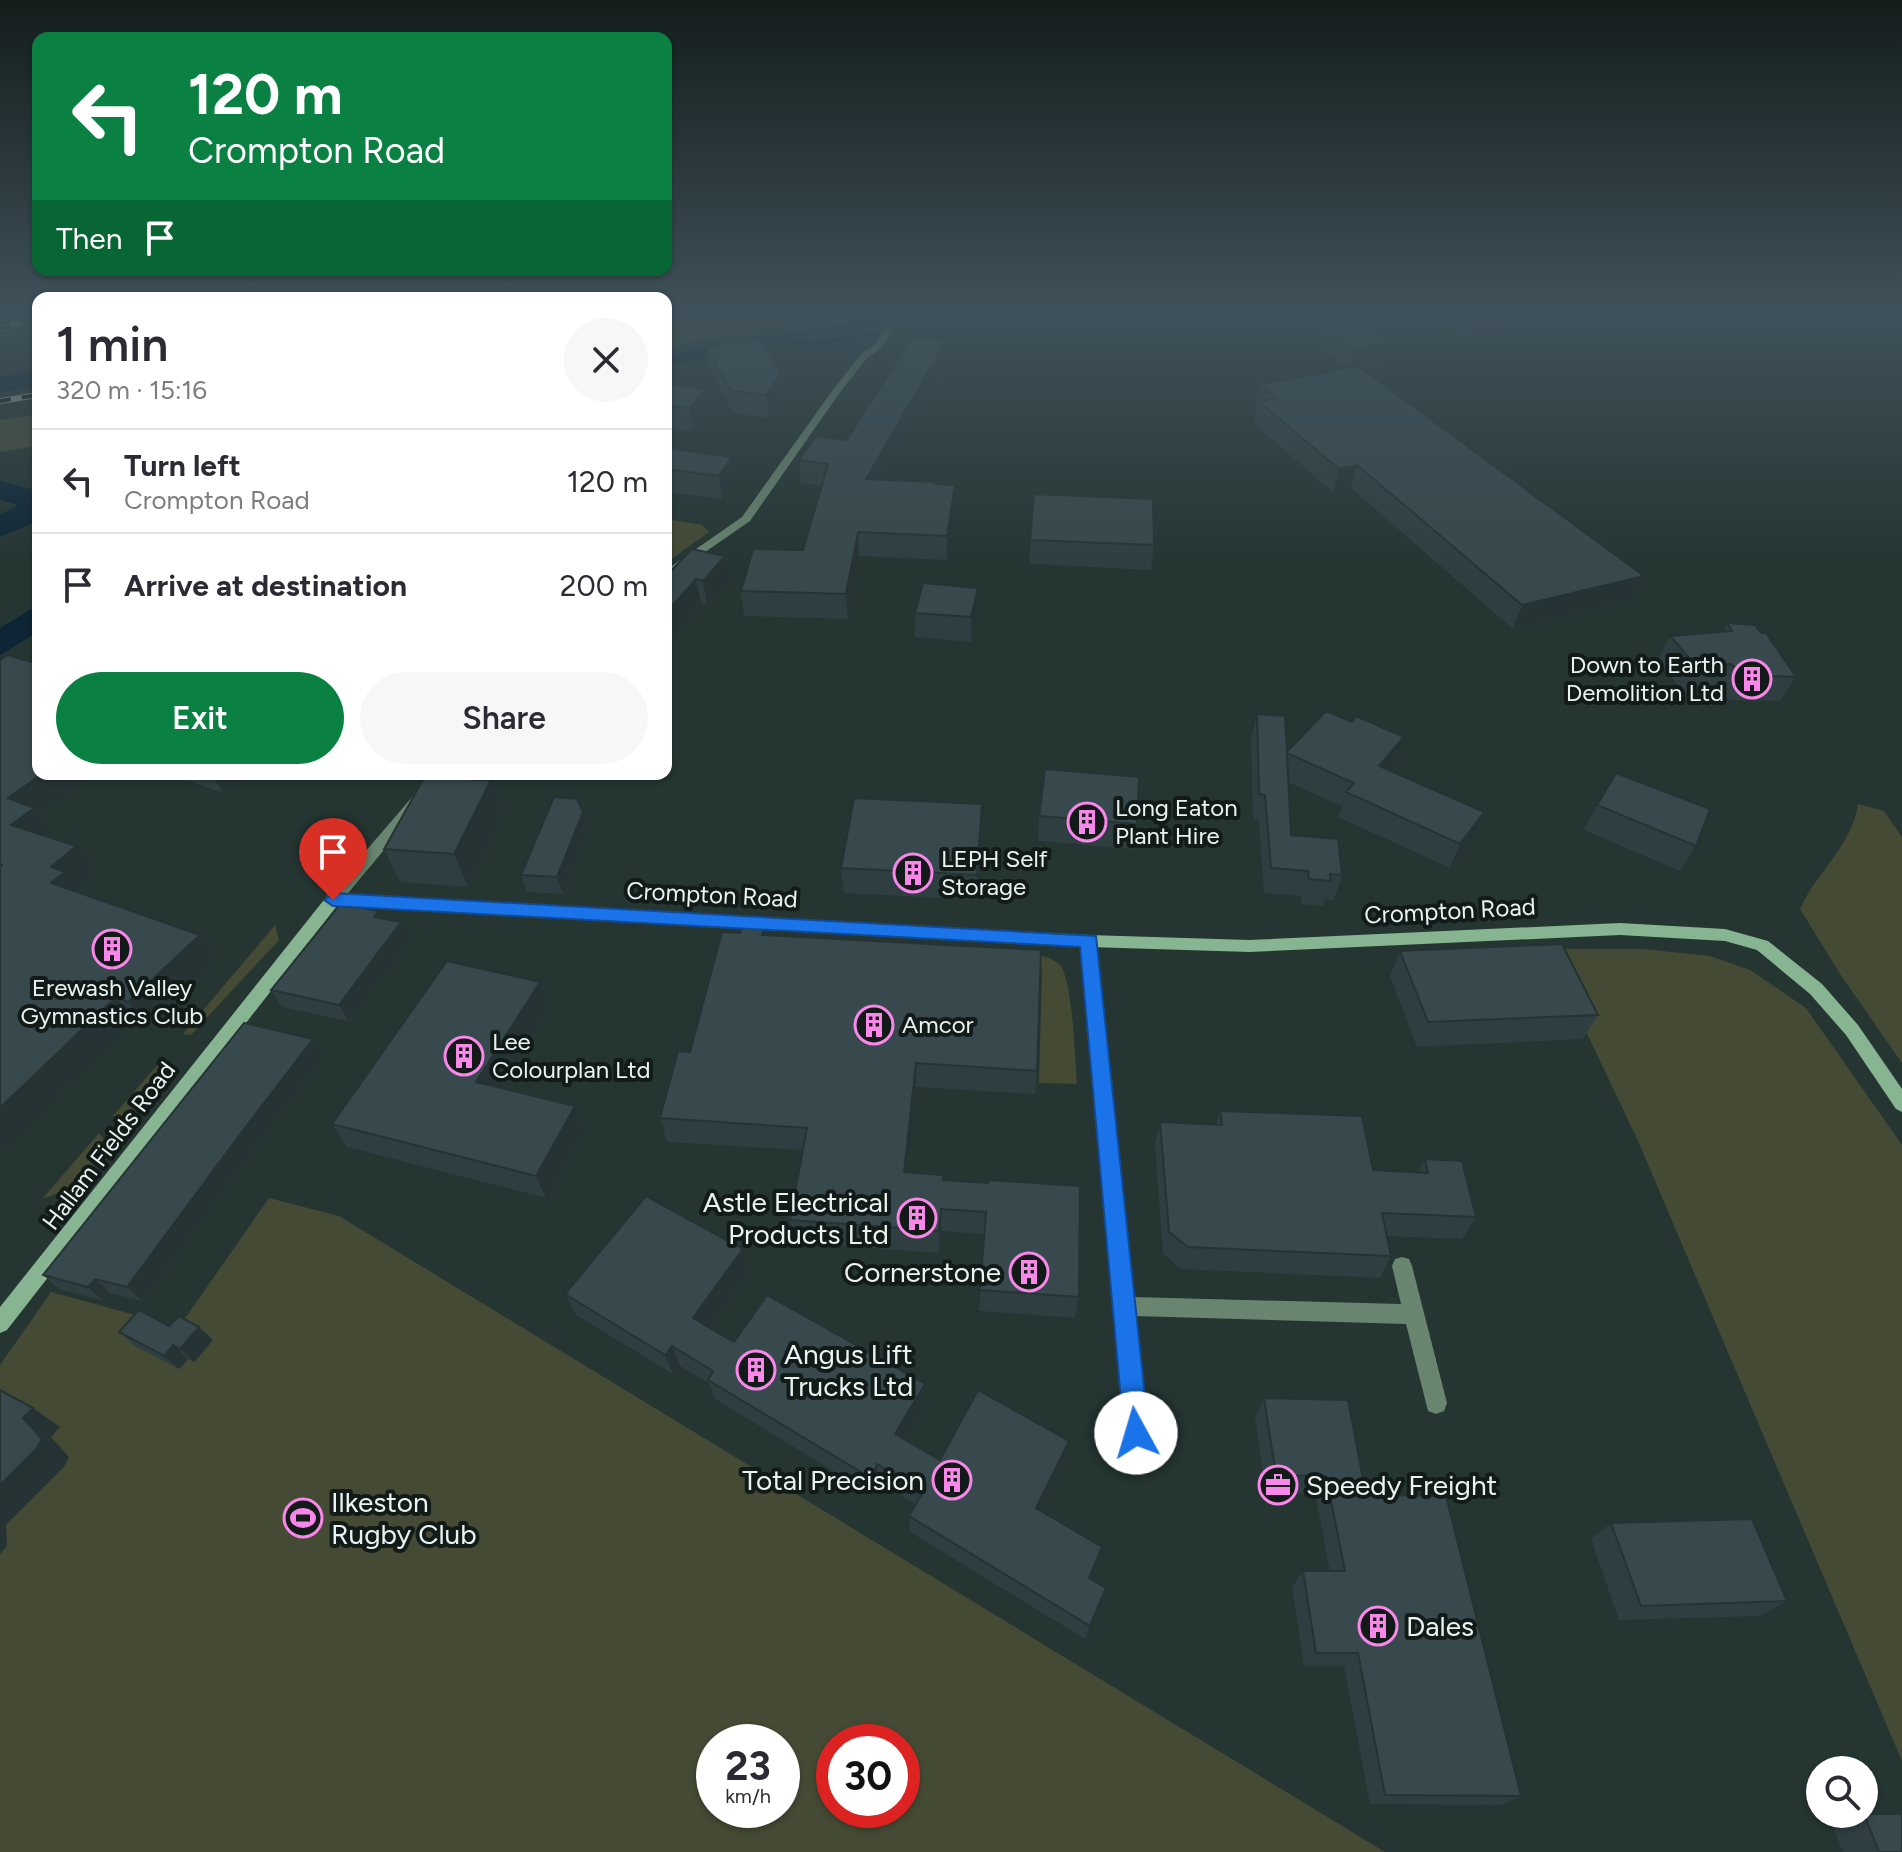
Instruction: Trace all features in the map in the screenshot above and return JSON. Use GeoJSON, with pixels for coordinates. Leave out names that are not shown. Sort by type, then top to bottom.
{"type":"FeatureCollection","features":[{"type":"Feature","properties":{"kind":"street"},"geometry":{"type":"LineString","coordinates":[[672,571],[746,519],[832,397]]}},
{"type":"Feature","properties":{"kind":"street","name":"Hallam Fields Road"},"geometry":{"type":"LineString","coordinates":[[0,1323],[333,900],[435,780]]}},
{"type":"Feature","properties":{"kind":"street","name":"Crompton Road"},"geometry":{"type":"LineString","coordinates":[[333,900],[1089,941],[1288,945],[1541,931],[1657,929],[1725,935],[1762,945],[1801,977],[1852,1030],[1902,1104]]}},
{"type":"Feature","properties":{"kind":"street"},"geometry":{"type":"LineString","coordinates":[[1089,941],[1136,1433]]}},
{"type":"Feature","properties":{"kind":"street"},"geometry":{"type":"LineString","coordinates":[[1402,1266],[1436,1403]]}},
{"type":"Feature","properties":{"kind":"street"},"geometry":{"type":"LineString","coordinates":[[1124,1306],[1414,1314]]}},
{"type":"Feature","properties":{"kind":"green space"},"geometry":{"type":"Polygon","coordinates":[[[32,415],[32,447],[0,452],[0,420],[32,415]]]}},
{"type":"Feature","properties":{"kind":"green space"},"geometry":{"type":"Polygon","coordinates":[[[672,520],[702,525],[709,532],[672,559],[672,520]]]}},
{"type":"Feature","properties":{"kind":"green space"},"geometry":{"type":"Polygon","coordinates":[[[1858,804],[1884,811],[1902,837],[1902,1063],[1840,974],[1800,909],[1842,845],[1855,819],[1858,804]]]}},
{"type":"Feature","properties":{"kind":"green space"},"geometry":{"type":"Polygon","coordinates":[[[275,925],[279,940],[191,1035],[183,1034],[275,925]]]}},
{"type":"Feature","properties":{"kind":"green space"},"geometry":{"type":"Polygon","coordinates":[[[1547,949],[1643,949],[1710,956],[1750,970],[1806,1008],[1902,1145],[1902,1761],[1638,1141],[1547,949]]]}},
{"type":"Feature","properties":{"kind":"green space"},"geometry":{"type":"Polygon","coordinates":[[[1030,953],[1053,960],[1064,973],[1071,1003],[1077,1084],[1039,1083],[1042,967],[933,960],[1030,953]]]}},
{"type":"Feature","properties":{"kind":"green space"},"geometry":{"type":"Polygon","coordinates":[[[161,1061],[167,1065],[167,1072],[135,1112],[125,1119],[113,1116],[161,1061]]]}},
{"type":"Feature","properties":{"kind":"green space"},"geometry":{"type":"Polygon","coordinates":[[[99,1133],[107,1143],[97,1163],[73,1185],[43,1198],[99,1133]]]}},
{"type":"Feature","properties":{"kind":"green space"},"geometry":{"type":"Polygon","coordinates":[[[269,1198],[339,1216],[1385,1852],[0,1852],[0,1365],[51,1292],[179,1327],[269,1198]]]}},
{"type":"Feature","properties":{"kind":"water"},"geometry":{"type":"Polygon","coordinates":[[[32,609],[32,636],[0,655],[0,628],[32,609]]]}},
{"type":"Feature","properties":{"kind":"building"},"geometry":{"type":"Polygon","coordinates":[[[672,397],[699,397],[690,408],[672,406],[672,397]]]}},
{"type":"Feature","properties":{"kind":"building"},"geometry":{"type":"Polygon","coordinates":[[[874,397],[913,397],[866,479],[955,485],[947,536],[858,532],[846,594],[741,591],[753,549],[803,550],[828,464],[799,460],[816,436],[847,440],[874,397]]]}},
{"type":"Feature","properties":{"kind":"building"},"geometry":{"type":"Polygon","coordinates":[[[1401,397],[1644,576],[1522,605],[1357,465],[1339,469],[1258,401],[1276,398],[1401,397]]]}},
{"type":"Feature","properties":{"kind":"building"},"geometry":{"type":"Polygon","coordinates":[[[672,449],[732,457],[719,476],[672,470],[672,449]]]}},
{"type":"Feature","properties":{"kind":"building"},"geometry":{"type":"Polygon","coordinates":[[[1034,494],[1153,499],[1154,545],[1030,540],[1034,494]]]}},
{"type":"Feature","properties":{"kind":"building"},"geometry":{"type":"Polygon","coordinates":[[[692,549],[725,556],[703,581],[696,579],[672,606],[672,570],[692,549]]]}},
{"type":"Feature","properties":{"kind":"building"},"geometry":{"type":"Polygon","coordinates":[[[923,583],[978,588],[971,617],[915,613],[923,583]]]}},
{"type":"Feature","properties":{"kind":"building"},"geometry":{"type":"Polygon","coordinates":[[[1727,623],[1755,625],[1761,633],[1766,633],[1796,677],[1744,675],[1731,664],[1697,667],[1670,636],[1732,631],[1727,623]]]}},
{"type":"Feature","properties":{"kind":"building"},"geometry":{"type":"Polygon","coordinates":[[[8,655],[32,662],[34,780],[8,798],[34,808],[11,825],[76,846],[51,867],[65,872],[51,883],[200,935],[128,1002],[116,997],[0,1108],[2,865],[0,660],[8,655]]]}},
{"type":"Feature","properties":{"kind":"building"},"geometry":{"type":"Polygon","coordinates":[[[1326,711],[1352,722],[1356,716],[1404,737],[1379,766],[1484,812],[1460,844],[1346,792],[1354,783],[1287,753],[1291,835],[1338,839],[1342,875],[1330,874],[1331,881],[1309,879],[1308,871],[1271,868],[1265,795],[1259,794],[1257,714],[1285,716],[1287,752],[1326,711]]]}},
{"type":"Feature","properties":{"kind":"building"},"geometry":{"type":"Polygon","coordinates":[[[1045,769],[1139,777],[1137,824],[1039,816],[1045,769]]]}},
{"type":"Feature","properties":{"kind":"building"},"geometry":{"type":"Polygon","coordinates":[[[1616,773],[1710,809],[1696,846],[1597,805],[1616,773]]]}},
{"type":"Feature","properties":{"kind":"building"},"geometry":{"type":"Polygon","coordinates":[[[423,780],[491,780],[454,854],[384,849],[423,780]]]}},
{"type":"Feature","properties":{"kind":"building"},"geometry":{"type":"Polygon","coordinates":[[[554,797],[577,799],[583,812],[557,877],[521,875],[554,797]]]}},
{"type":"Feature","properties":{"kind":"building","name":"LEPH Self Storage"},"geometry":{"type":"Polygon","coordinates":[[[854,798],[982,804],[977,875],[841,868],[854,798]]]}},
{"type":"Feature","properties":{"kind":"building"},"geometry":{"type":"Polygon","coordinates":[[[341,903],[378,911],[374,917],[401,922],[339,1005],[271,990],[341,903]]]}},
{"type":"Feature","properties":{"kind":"building","name":"Amcor"},"geometry":{"type":"Polygon","coordinates":[[[744,919],[766,920],[762,935],[1041,950],[1037,1071],[916,1063],[904,1172],[943,1175],[943,1180],[1080,1186],[1079,1297],[980,1290],[986,1212],[941,1209],[939,1231],[790,1220],[807,1128],[660,1118],[678,1051],[690,1052],[722,932],[740,933],[744,919]]]}},
{"type":"Feature","properties":{"kind":"building"},"geometry":{"type":"Polygon","coordinates":[[[1562,944],[1598,1015],[1428,1022],[1400,951],[1562,944]]]}},
{"type":"Feature","properties":{"kind":"building","name":"Lee Colourplan Ltd"},"geometry":{"type":"Polygon","coordinates":[[[447,961],[540,982],[476,1082],[575,1106],[536,1176],[332,1124],[447,961]]]}},
{"type":"Feature","properties":{"kind":"building"},"geometry":{"type":"Polygon","coordinates":[[[244,1023],[313,1039],[127,1287],[95,1279],[88,1287],[43,1275],[244,1023]]]}},
{"type":"Feature","properties":{"kind":"building"},"geometry":{"type":"Polygon","coordinates":[[[1220,1111],[1362,1116],[1373,1170],[1428,1173],[1425,1159],[1462,1161],[1476,1217],[1382,1213],[1391,1256],[1188,1247],[1169,1232],[1160,1122],[1222,1125],[1220,1111]]]}},
{"type":"Feature","properties":{"kind":"building"},"geometry":{"type":"Polygon","coordinates":[[[646,1196],[743,1249],[693,1318],[713,1330],[734,1342],[767,1295],[925,1384],[895,1434],[940,1460],[978,1390],[1069,1441],[1036,1508],[1102,1547],[1089,1578],[1106,1588],[1090,1626],[909,1516],[923,1492],[877,1464],[871,1478],[708,1380],[713,1371],[672,1346],[665,1355],[565,1294],[646,1196]]]}},
{"type":"Feature","properties":{"kind":"building"},"geometry":{"type":"Polygon","coordinates":[[[139,1310],[169,1326],[179,1316],[199,1327],[180,1349],[173,1345],[164,1356],[119,1332],[139,1310]]]}},
{"type":"Feature","properties":{"kind":"building"},"geometry":{"type":"Polygon","coordinates":[[[0,1390],[33,1408],[23,1418],[42,1439],[0,1485],[0,1390]]]}},
{"type":"Feature","properties":{"kind":"building","name":"Dales"},"geometry":{"type":"Polygon","coordinates":[[[1264,1398],[1348,1400],[1366,1495],[1446,1496],[1521,1796],[1385,1795],[1358,1653],[1316,1653],[1303,1571],[1345,1571],[1326,1476],[1276,1475],[1264,1398]]]}},
{"type":"Feature","properties":{"kind":"building"},"geometry":{"type":"Polygon","coordinates":[[[1752,1519],[1787,1601],[1641,1606],[1611,1523],[1752,1519]]]}},
{"type":"Feature","properties":{"kind":"building"},"geometry":{"type":"Polygon","coordinates":[[[1878,1814],[1902,1814],[1902,1852],[1879,1852],[1870,1828],[1878,1828],[1878,1814]]]}},
{"type":"Feature","properties":{"kind":"waterway"},"geometry":{"type":"LineString","coordinates":[[0,490],[32,499]]}},
{"type":"Feature","properties":{"kind":"waterway"},"geometry":{"type":"LineString","coordinates":[[0,527],[32,510]]}},
{"type":"Feature","properties":{"kind":"railway"},"geometry":{"type":"LineString","coordinates":[[0,401],[23,397]]}},
{"type":"Feature","properties":{"kind":"place","name":"Down to Earth Demolition Ltd"},"geometry":{"type":"Point","coordinates":[1752,679]}},
{"type":"Feature","properties":{"kind":"place","name":"Long Eaton Plant Hire"},"geometry":{"type":"Point","coordinates":[1087,822]}},
{"type":"Feature","properties":{"kind":"place","name":"LEPH Self Storage"},"geometry":{"type":"Point","coordinates":[913,873]}},
{"type":"Feature","properties":{"kind":"place","name":"Erewash Valley Gymnastics Club"},"geometry":{"type":"Point","coordinates":[112,949]}},
{"type":"Feature","properties":{"kind":"place","name":"Amcor"},"geometry":{"type":"Point","coordinates":[874,1025]}},
{"type":"Feature","properties":{"kind":"place","name":"Lee Colourplan Ltd"},"geometry":{"type":"Point","coordinates":[464,1056]}},
{"type":"Feature","properties":{"kind":"place","name":"Astle Electrical Products Ltd"},"geometry":{"type":"Point","coordinates":[917,1218]}},
{"type":"Feature","properties":{"kind":"place","name":"Cornerstone"},"geometry":{"type":"Point","coordinates":[1029,1272]}},
{"type":"Feature","properties":{"kind":"place","name":"Angus Lift Trucks Ltd"},"geometry":{"type":"Point","coordinates":[756,1370]}},
{"type":"Feature","properties":{"kind":"place","name":"Total Precision"},"geometry":{"type":"Point","coordinates":[952,1480]}},
{"type":"Feature","properties":{"kind":"place","name":"Speedy Freight"},"geometry":{"type":"Point","coordinates":[1278,1485]}},
{"type":"Feature","properties":{"kind":"place","name":"Ilkeston Rugby Club"},"geometry":{"type":"Point","coordinates":[303,1518]}},
{"type":"Feature","properties":{"kind":"place","name":"Dales"},"geometry":{"type":"Point","coordinates":[1378,1626]}},
{"type":"Feature","properties":{"kind":"route"},"geometry":{"type":"LineString","coordinates":[[333,900],[1089,941],[1136,1433]]}}]}
